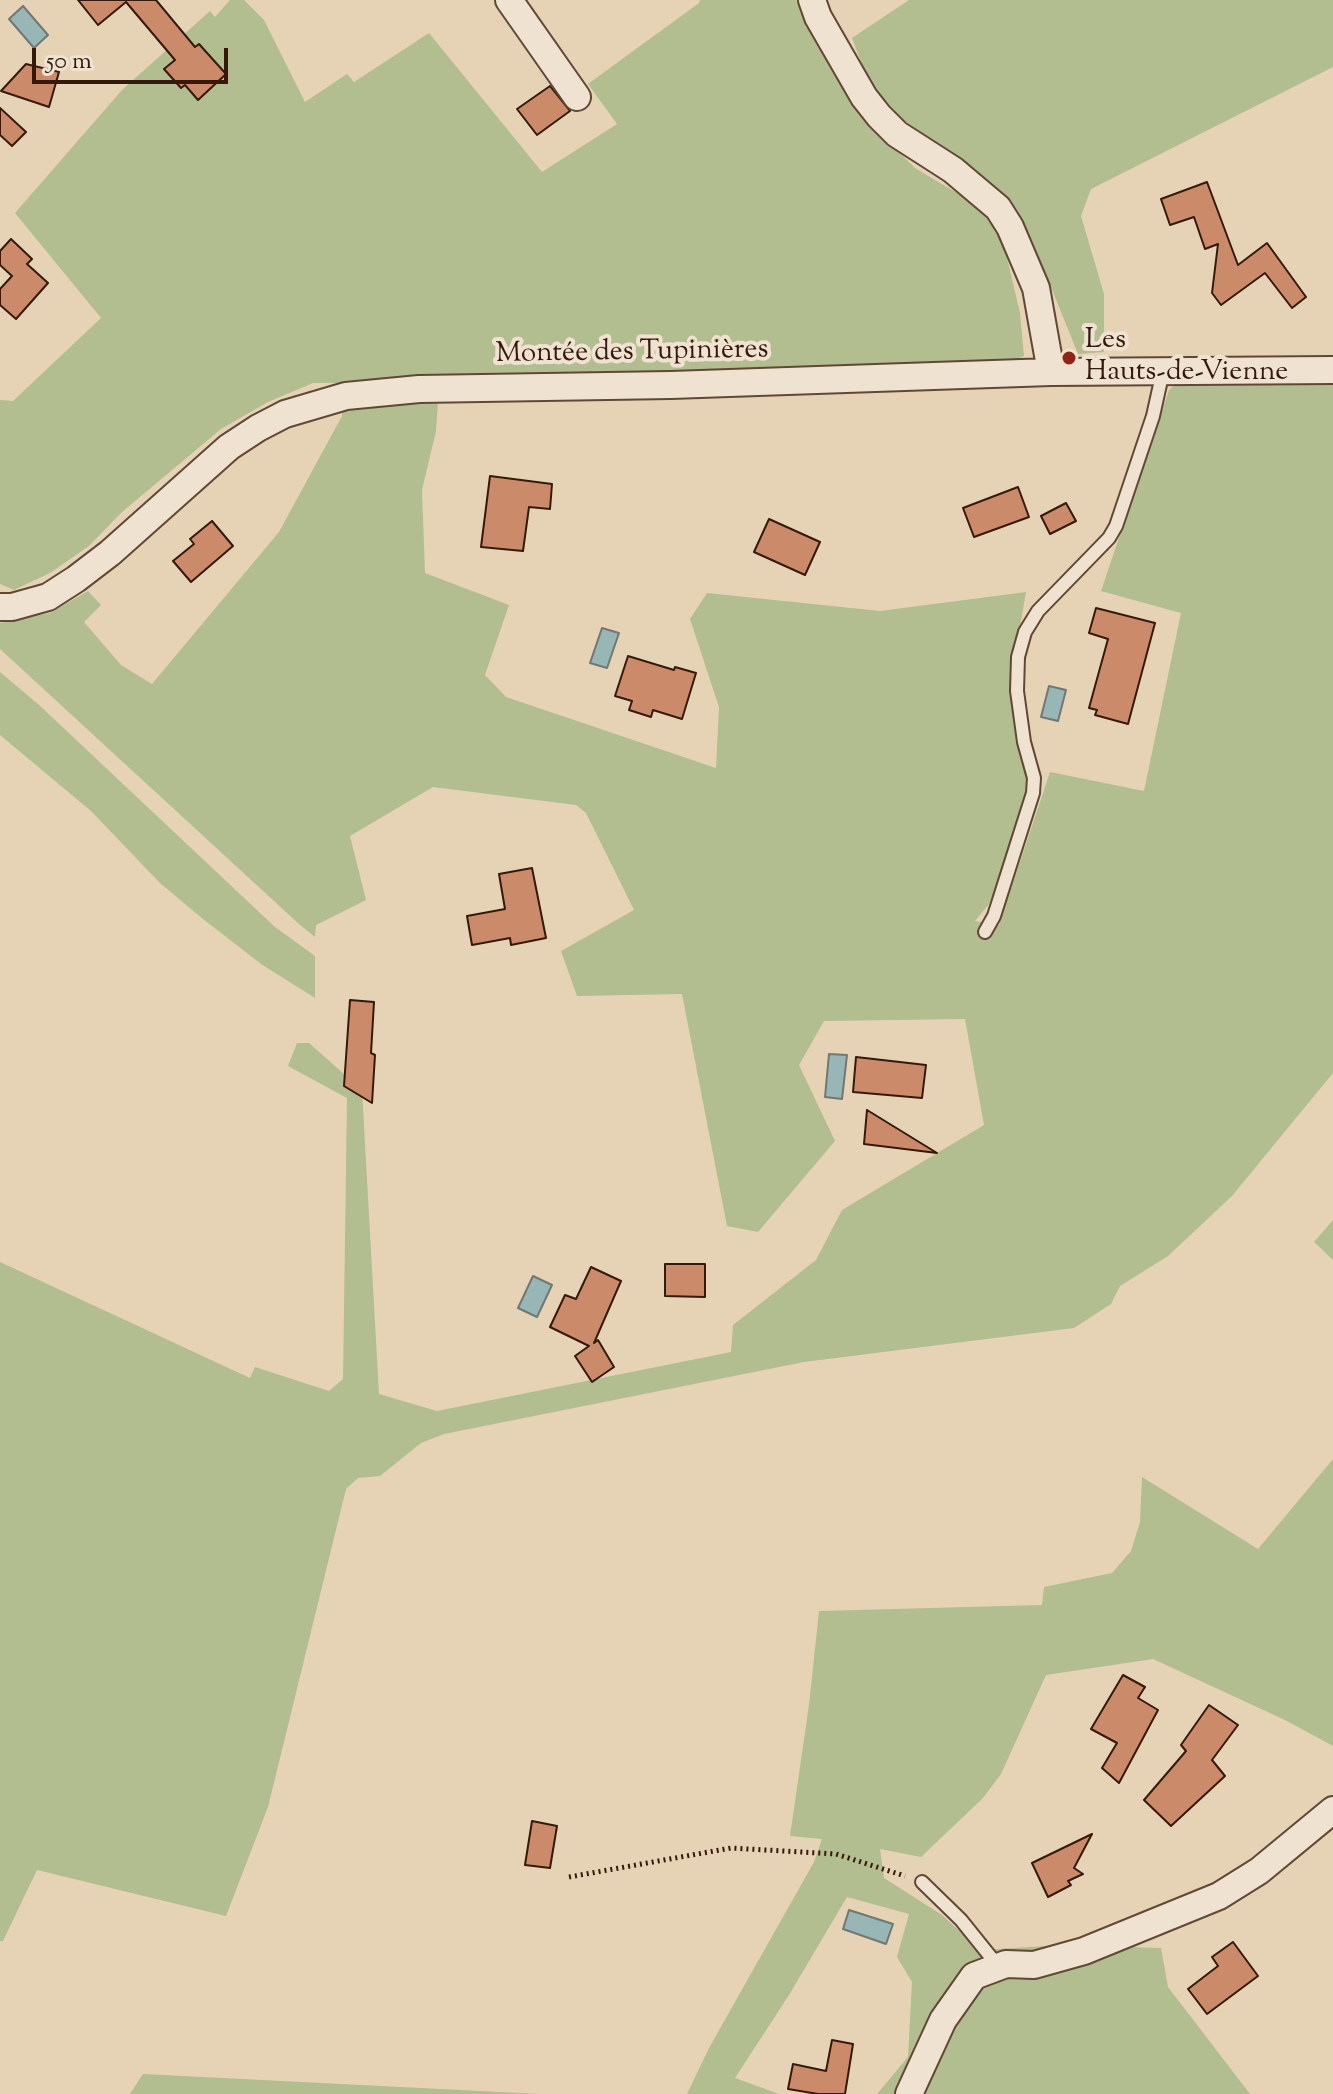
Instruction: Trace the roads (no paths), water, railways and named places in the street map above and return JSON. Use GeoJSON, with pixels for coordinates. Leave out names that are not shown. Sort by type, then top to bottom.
{"type":"FeatureCollection","features":[{"type":"Feature","properties":{"kind":"street"},"geometry":{"type":"LineString","coordinates":[[509,0],[577,97]]}},
{"type":"Feature","properties":{"kind":"street"},"geometry":{"type":"LineString","coordinates":[[812,0],[818,17],[864,97],[879,116],[897,134],[953,170],[998,208],[1010,227],[1036,288],[1051,372]]}},
{"type":"Feature","properties":{"kind":"street","name":"Montée des Tupinières"},"geometry":{"type":"LineString","coordinates":[[0,607],[12,607],[48,597],[76,579],[110,553],[229,447],[258,428],[285,414],[346,396],[419,389],[519,389],[1051,372],[1333,370]]}},
{"type":"Feature","properties":{"kind":"street"},"geometry":{"type":"LineString","coordinates":[[909,2094],[943,2020],[974,1976],[998,1966],[1034,1965],[1084,1951],[1219,1896],[1259,1871],[1333,1810]]}},
{"type":"Feature","properties":{"kind":"lane"},"geometry":{"type":"LineString","coordinates":[[985,932],[994,916],[1033,793],[1034,778],[1024,742],[1017,691],[1018,657],[1025,632],[1057,588],[1109,538],[1116,526],[1153,416],[1163,371]]}},
{"type":"Feature","properties":{"kind":"lane"},"geometry":{"type":"LineString","coordinates":[[922,1882],[961,1920],[998,1966]]}},
{"type":"Feature","properties":{"kind":"water"},"geometry":{"type":"Polygon","coordinates":[[[23,6],[48,35],[34,48],[9,19],[23,6]]]}},
{"type":"Feature","properties":{"kind":"water"},"geometry":{"type":"Polygon","coordinates":[[[602,628],[619,633],[607,668],[590,663],[602,628]]]}},
{"type":"Feature","properties":{"kind":"water"},"geometry":{"type":"Polygon","coordinates":[[[1049,686],[1066,690],[1058,721],[1041,717],[1049,686]]]}},
{"type":"Feature","properties":{"kind":"water"},"geometry":{"type":"Polygon","coordinates":[[[829,1054],[847,1055],[842,1099],[825,1097],[829,1054]]]}},
{"type":"Feature","properties":{"kind":"water"},"geometry":{"type":"Polygon","coordinates":[[[533,1276],[552,1285],[537,1317],[518,1308],[533,1276]]]}},
{"type":"Feature","properties":{"kind":"water"},"geometry":{"type":"Polygon","coordinates":[[[849,1910],[893,1924],[886,1944],[843,1929],[849,1910]]]}},
{"type":"Feature","properties":{"kind":"place","name":"Les Hauts-de-Vienne"},"geometry":{"type":"Point","coordinates":[1069,358]}}]}
